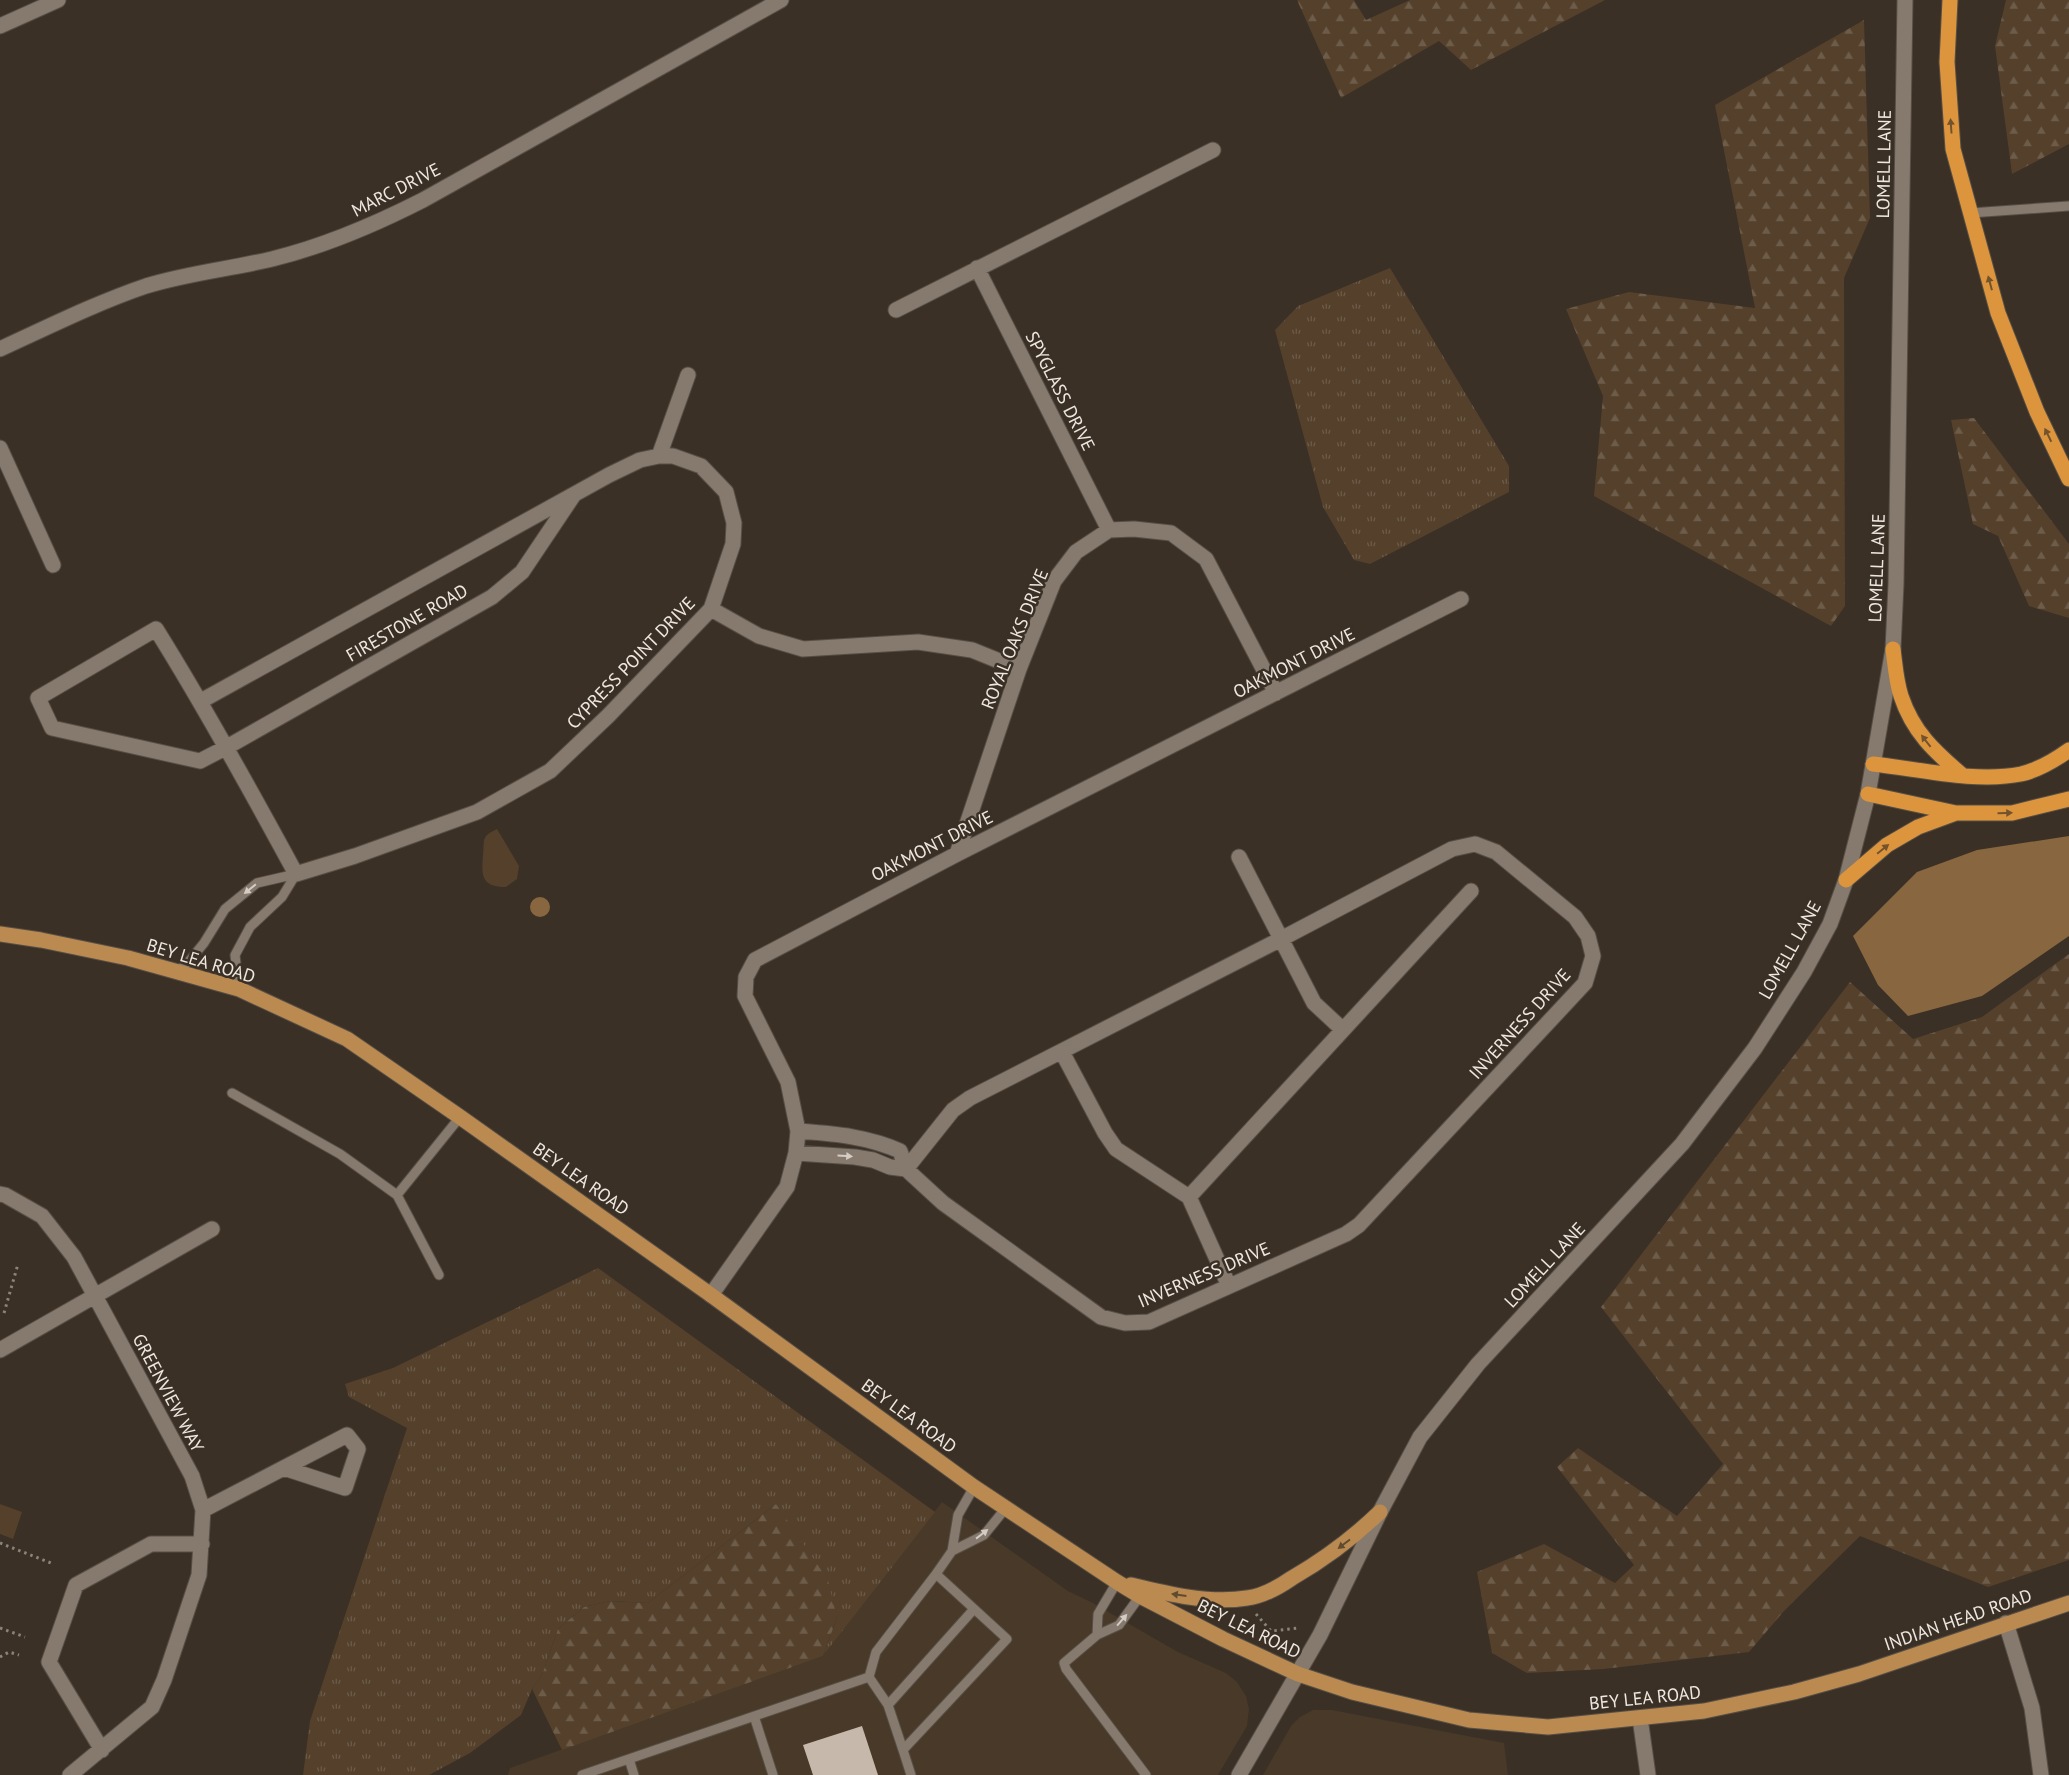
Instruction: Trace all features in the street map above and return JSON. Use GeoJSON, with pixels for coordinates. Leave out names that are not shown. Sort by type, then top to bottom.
{"type":"FeatureCollection","features":[{"type":"Feature","properties":{"kind":"highway"},"geometry":{"type":"LineString","coordinates":[[1950,0],[1947,62],[1953,149],[1998,312],[2037,412],[2069,478]]}},
{"type":"Feature","properties":{"kind":"highway"},"geometry":{"type":"LineString","coordinates":[[1893,649],[1900,695],[1912,722],[1929,746],[1962,775]]}},
{"type":"Feature","properties":{"kind":"highway"},"geometry":{"type":"LineString","coordinates":[[1873,764],[1962,775],[2022,774],[2053,761],[2069,750]]}},
{"type":"Feature","properties":{"kind":"highway"},"geometry":{"type":"LineString","coordinates":[[1868,794],[1956,813],[2012,813],[2069,799]]}},
{"type":"Feature","properties":{"kind":"highway"},"geometry":{"type":"LineString","coordinates":[[1846,880],[1887,846],[1918,827],[1956,813]]}},
{"type":"Feature","properties":{"kind":"main road","name":"BEY LEA ROAD"},"geometry":{"type":"LineString","coordinates":[[0,934],[41,940],[178,971],[238,989],[347,1039],[460,1116],[711,1295],[1005,1509],[1140,1596],[1298,1674],[1352,1692],[1469,1720],[1548,1727],[1704,1711],[1794,1692],[1859,1674]]}},
{"type":"Feature","properties":{"kind":"main road"},"geometry":{"type":"LineString","coordinates":[[1117,1582],[1174,1595],[1225,1600],[1250,1598],[1272,1590],[1321,1562],[1380,1512]]}},
{"type":"Feature","properties":{"kind":"main road","name":"INDIAN HEAD ROAD"},"geometry":{"type":"LineString","coordinates":[[1859,1674],[2069,1603]]}},
{"type":"Feature","properties":{"kind":"street"},"geometry":{"type":"LineString","coordinates":[[0,26],[58,0]]}},
{"type":"Feature","properties":{"kind":"street","name":"MARC DRIVE"},"geometry":{"type":"LineString","coordinates":[[0,349],[83,311],[145,287],[190,274],[271,259],[326,243],[376,224],[423,200],[781,0]]}},
{"type":"Feature","properties":{"kind":"street","name":"LOMELL LANE"},"geometry":{"type":"LineString","coordinates":[[1239,1775],[1327,1621],[1380,1512],[1420,1437],[1466,1379],[1682,1144],[1755,1048],[1804,972],[1830,924],[1846,880],[1868,794],[1893,649],[1896,584],[1905,0]]}},
{"type":"Feature","properties":{"kind":"street"},"geometry":{"type":"LineString","coordinates":[[896,310],[1213,150]]}},
{"type":"Feature","properties":{"kind":"street","name":"SPYGLASS DRIVE"},"geometry":{"type":"LineString","coordinates":[[978,268],[1109,530]]}},
{"type":"Feature","properties":{"kind":"street"},"geometry":{"type":"LineString","coordinates":[[659,456],[688,376]]}},
{"type":"Feature","properties":{"kind":"street"},"geometry":{"type":"LineString","coordinates":[[0,448],[53,564]]}},
{"type":"Feature","properties":{"kind":"street","name":"CYPRESS POINT DRIVE"},"geometry":{"type":"LineString","coordinates":[[201,701],[348,618],[640,460],[659,456],[684,459],[701,466],[726,492],[734,523],[733,544],[711,609],[608,716],[550,771],[477,812],[355,856],[296,874]]}},
{"type":"Feature","properties":{"kind":"street","name":"FIRESTONE ROAD"},"geometry":{"type":"LineString","coordinates":[[296,874],[227,747],[201,701],[156,629],[38,698],[52,728],[200,761],[227,747],[492,597],[522,572],[573,496]]}},
{"type":"Feature","properties":{"kind":"street"},"geometry":{"type":"LineString","coordinates":[[1109,530],[1134,529],[1171,533],[1206,559],[1276,693]]}},
{"type":"Feature","properties":{"kind":"street","name":"ROYAL OAKS DRIVE"},"geometry":{"type":"LineString","coordinates":[[957,854],[1019,669],[1054,581],[1076,552],[1109,530]]}},
{"type":"Feature","properties":{"kind":"street","name":"OAKMONT DRIVE"},"geometry":{"type":"LineString","coordinates":[[711,1295],[787,1187],[796,1153],[798,1131],[788,1082],[745,996],[746,977],[755,960],[957,854],[1461,599]]}},
{"type":"Feature","properties":{"kind":"street"},"geometry":{"type":"LineString","coordinates":[[711,609],[759,636],[803,649],[918,642],[972,650],[1019,669]]}},
{"type":"Feature","properties":{"kind":"street","name":"INVERNESS DRIVE"},"geometry":{"type":"LineString","coordinates":[[798,1131],[857,1136],[880,1142],[900,1151],[906,1169],[943,1203],[1101,1316],[1125,1323],[1149,1322],[1346,1234],[1359,1225],[1585,983],[1593,956],[1588,936],[1576,917],[1496,852],[1475,844],[1452,849],[970,1098],[953,1110],[906,1169]]}},
{"type":"Feature","properties":{"kind":"street"},"geometry":{"type":"LineString","coordinates":[[1239,857],[1314,1003],[1342,1029]]}},
{"type":"Feature","properties":{"kind":"street"},"geometry":{"type":"LineString","coordinates":[[1189,1196],[1471,891]]}},
{"type":"Feature","properties":{"kind":"street"},"geometry":{"type":"LineString","coordinates":[[1062,1052],[1116,1150],[1189,1196],[1229,1286]]}},
{"type":"Feature","properties":{"kind":"street","name":"INVERNESS DRIVE"},"geometry":{"type":"LineString","coordinates":[[796,1153],[855,1157],[874,1160],[890,1167],[906,1169]]}},
{"type":"Feature","properties":{"kind":"street","name":"GREENVIEW WAY"},"geometry":{"type":"LineString","coordinates":[[0,1194],[6,1195],[42,1216],[74,1257],[192,1476],[203,1510],[200,1576],[164,1680],[152,1707],[70,1775]]}},
{"type":"Feature","properties":{"kind":"street"},"geometry":{"type":"LineString","coordinates":[[0,1350],[212,1229]]}},
{"type":"Feature","properties":{"kind":"street"},"geometry":{"type":"LineString","coordinates":[[203,1510],[347,1435],[358,1449],[345,1488],[284,1468]]}},
{"type":"Feature","properties":{"kind":"street"},"geometry":{"type":"LineString","coordinates":[[102,1750],[49,1662],[76,1585],[151,1544],[202,1544]]}},
{"type":"Feature","properties":{"kind":"street"},"geometry":{"type":"LineString","coordinates":[[2006,1624],[2032,1708],[2041,1775]]}},
{"type":"Feature","properties":{"kind":"street"},"geometry":{"type":"LineString","coordinates":[[1640,1718],[1648,1775]]}},
{"type":"Feature","properties":{"kind":"lane"},"geometry":{"type":"LineString","coordinates":[[1970,213],[2069,206]]}},
{"type":"Feature","properties":{"kind":"lane"},"geometry":{"type":"LineString","coordinates":[[178,971],[204,943],[226,909],[244,893],[257,883],[296,874]]}},
{"type":"Feature","properties":{"kind":"lane"},"geometry":{"type":"LineString","coordinates":[[238,989],[235,955],[250,927],[282,897],[296,874]]}},
{"type":"Feature","properties":{"kind":"lane"},"geometry":{"type":"LineString","coordinates":[[232,1093],[340,1154],[397,1195],[440,1275]]}},
{"type":"Feature","properties":{"kind":"lane"},"geometry":{"type":"LineString","coordinates":[[397,1195],[460,1116]]}},
{"type":"Feature","properties":{"kind":"lane"},"geometry":{"type":"LineString","coordinates":[[911,1775],[888,1706],[869,1677],[876,1652],[952,1551],[958,1515],[974,1487]]}},
{"type":"Feature","properties":{"kind":"lane"},"geometry":{"type":"LineString","coordinates":[[952,1551],[984,1535],[1005,1509]]}},
{"type":"Feature","properties":{"kind":"lane"},"geometry":{"type":"LineString","coordinates":[[903,1750],[1007,1639],[936,1574]]}},
{"type":"Feature","properties":{"kind":"lane"},"geometry":{"type":"LineString","coordinates":[[1097,1634],[1098,1614],[1117,1582]]}},
{"type":"Feature","properties":{"kind":"lane"},"geometry":{"type":"LineString","coordinates":[[1140,1596],[1119,1625],[1097,1634],[1064,1663],[1066,1669],[1146,1775]]}},
{"type":"Feature","properties":{"kind":"lane"},"geometry":{"type":"LineString","coordinates":[[888,1706],[974,1609]]}},
{"type":"Feature","properties":{"kind":"lane"},"geometry":{"type":"LineString","coordinates":[[582,1775],[869,1677]]}},
{"type":"Feature","properties":{"kind":"lane"},"geometry":{"type":"LineString","coordinates":[[754,1716],[774,1775]]}},
{"type":"Feature","properties":{"kind":"lane"},"geometry":{"type":"LineString","coordinates":[[629,1759],[634,1775]]}},
{"type":"Feature","properties":{"kind":"path"},"geometry":{"type":"LineString","coordinates":[[4,1312],[18,1264]]}},
{"type":"Feature","properties":{"kind":"path"},"geometry":{"type":"LineString","coordinates":[[0,1543],[52,1563]]}},
{"type":"Feature","properties":{"kind":"path"},"geometry":{"type":"LineString","coordinates":[[1251,1608],[1271,1631],[1299,1628]]}},
{"type":"Feature","properties":{"kind":"path"},"geometry":{"type":"LineString","coordinates":[[0,1628],[25,1637]]}},
{"type":"Feature","properties":{"kind":"path"},"geometry":{"type":"LineString","coordinates":[[0,1657],[9,1652],[19,1655]]}},
{"type":"Feature","properties":{"kind":"shaded area"},"geometry":{"type":"Polygon","coordinates":[[[2069,836],[2069,936],[1982,996],[1908,1016],[1878,985],[1853,936],[1917,872],[1977,850],[2069,836]]]}},
{"type":"Feature","properties":{"kind":"shaded area"},"geometry":{"type":"Polygon","coordinates":[[[540,897],[547,900],[550,907],[547,914],[540,917],[533,914],[530,907],[533,900],[540,897]]]}},
{"type":"Feature","properties":{"kind":"shaded area"},"geometry":{"type":"Polygon","coordinates":[[[942,1502],[1068,1591],[1091,1602],[1178,1652],[1226,1673],[1237,1682],[1246,1696],[1249,1709],[1247,1726],[1218,1775],[508,1775],[510,1768],[823,1656],[942,1502]]]}},
{"type":"Feature","properties":{"kind":"shaded area"},"geometry":{"type":"Polygon","coordinates":[[[1313,1710],[1332,1710],[1504,1743],[1508,1775],[1263,1775],[1291,1726],[1300,1717],[1313,1710]]]}},
{"type":"Feature","properties":{"kind":"green space"},"geometry":{"type":"Polygon","coordinates":[[[1297,0],[1354,0],[1366,20],[1410,0],[1605,0],[1471,70],[1439,41],[1341,98],[1297,0]]]}},
{"type":"Feature","properties":{"kind":"green space"},"geometry":{"type":"Polygon","coordinates":[[[2006,0],[2069,0],[2069,144],[2012,174],[1995,46],[2006,0]]]}},
{"type":"Feature","properties":{"kind":"green space"},"geometry":{"type":"Polygon","coordinates":[[[1864,20],[1870,218],[1844,278],[1845,606],[1831,626],[1594,496],[1603,396],[1566,309],[1629,292],[1755,308],[1715,105],[1864,20]]]}},
{"type":"Feature","properties":{"kind":"green space"},"geometry":{"type":"Polygon","coordinates":[[[1390,268],[1509,466],[1509,492],[1370,564],[1354,560],[1323,507],[1275,330],[1298,306],[1390,268]]]}},
{"type":"Feature","properties":{"kind":"green space"},"geometry":{"type":"Polygon","coordinates":[[[1974,418],[2069,544],[2069,618],[2029,606],[1998,536],[1973,524],[1951,420],[1974,418]]]}},
{"type":"Feature","properties":{"kind":"green space"},"geometry":{"type":"Polygon","coordinates":[[[497,829],[519,866],[517,879],[506,887],[492,885],[488,882],[482,869],[484,839],[488,834],[497,829]]]}},
{"type":"Feature","properties":{"kind":"green space"},"geometry":{"type":"Polygon","coordinates":[[[2069,954],[2069,1560],[1988,1587],[1860,1536],[1784,1611],[1749,1652],[1604,1669],[1527,1673],[1492,1653],[1477,1572],[1544,1544],[1615,1583],[1634,1565],[1557,1467],[1578,1448],[1677,1516],[1723,1464],[1601,1307],[1850,982],[1913,1039],[1982,1017],[2069,954]]]}},
{"type":"Feature","properties":{"kind":"green space"},"geometry":{"type":"Polygon","coordinates":[[[598,1268],[935,1512],[823,1656],[837,1618],[776,1504],[648,1603],[610,1601],[584,1607],[558,1629],[542,1675],[532,1689],[521,1715],[470,1753],[429,1775],[303,1775],[310,1721],[407,1428],[349,1397],[345,1384],[393,1368],[598,1268]]]}},
{"type":"Feature","properties":{"kind":"green space"},"geometry":{"type":"Polygon","coordinates":[[[0,1504],[22,1512],[13,1539],[0,1534],[0,1504]]]}},
{"type":"Feature","properties":{"kind":"green space"},"geometry":{"type":"Polygon","coordinates":[[[776,1504],[828,1580],[837,1618],[823,1656],[562,1750],[532,1689],[542,1675],[558,1629],[584,1607],[610,1601],[648,1603],[776,1504]]]}},
{"type":"Feature","properties":{"kind":"building"},"geometry":{"type":"Polygon","coordinates":[[[862,1726],[878,1775],[813,1775],[803,1745],[862,1726]]]}}]}
